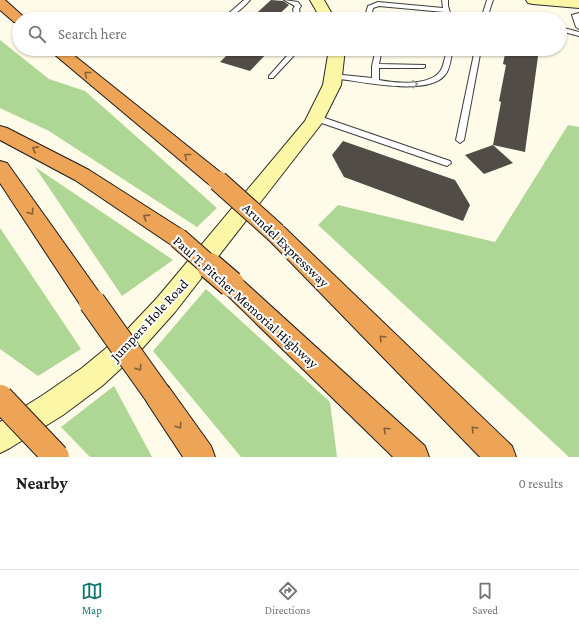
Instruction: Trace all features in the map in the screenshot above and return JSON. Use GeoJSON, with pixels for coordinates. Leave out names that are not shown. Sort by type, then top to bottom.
{"type":"FeatureCollection","features":[{"type":"Feature","properties":{"kind":"highway"},"geometry":{"type":"LineString","coordinates":[[0,3],[12,13]]}},
{"type":"Feature","properties":{"kind":"highway","name":"Arundel Expressway"},"geometry":{"type":"LineString","coordinates":[[65,56],[218,181],[276,233],[501,457]]}},
{"type":"Feature","properties":{"kind":"highway","name":"Paul T. Pitcher Memorial Highway"},"geometry":{"type":"LineString","coordinates":[[0,132],[82,175],[178,238],[231,284],[414,457]]}},
{"type":"Feature","properties":{"kind":"highway"},"geometry":{"type":"LineString","coordinates":[[4,174],[200,457]]}},
{"type":"Feature","properties":{"kind":"highway"},"geometry":{"type":"LineString","coordinates":[[0,398],[56,457]]}},
{"type":"Feature","properties":{"kind":"main road"},"geometry":{"type":"LineString","coordinates":[[534,0],[577,10]]}},
{"type":"Feature","properties":{"kind":"main road","name":"Jumpers Hole Road"},"geometry":{"type":"LineString","coordinates":[[0,438],[60,401],[92,377],[131,343],[166,305],[313,123],[332,85],[336,56]]}},
{"type":"Feature","properties":{"kind":"lane"},"geometry":{"type":"LineString","coordinates":[[233,12],[247,0]]}},
{"type":"Feature","properties":{"kind":"lane"},"geometry":{"type":"LineString","coordinates":[[287,0],[296,3],[298,6],[296,9],[297,12]]}},
{"type":"Feature","properties":{"kind":"lane"},"geometry":{"type":"LineString","coordinates":[[369,12],[370,7],[378,4],[383,6],[410,9],[437,11],[446,10],[445,0]]}},
{"type":"Feature","properties":{"kind":"lane"},"geometry":{"type":"LineString","coordinates":[[487,12],[490,0]]}},
{"type":"Feature","properties":{"kind":"lane"},"geometry":{"type":"LineString","coordinates":[[577,10],[579,27]]}},
{"type":"Feature","properties":{"kind":"lane"},"geometry":{"type":"LineString","coordinates":[[567,31],[579,34]]}},
{"type":"Feature","properties":{"kind":"lane"},"geometry":{"type":"LineString","coordinates":[[271,77],[290,56]]}},
{"type":"Feature","properties":{"kind":"lane"},"geometry":{"type":"LineString","coordinates":[[376,81],[374,66],[378,56]]}},
{"type":"Feature","properties":{"kind":"lane"},"geometry":{"type":"LineString","coordinates":[[333,76],[376,81],[392,85],[406,85],[429,81],[443,73],[448,56]]}},
{"type":"Feature","properties":{"kind":"lane"},"geometry":{"type":"LineString","coordinates":[[460,140],[477,56]]}},
{"type":"Feature","properties":{"kind":"lane"},"geometry":{"type":"LineString","coordinates":[[374,66],[424,66]]}},
{"type":"Feature","properties":{"kind":"lane"},"geometry":{"type":"LineString","coordinates":[[316,118],[447,162]]}},
{"type":"Feature","properties":{"kind":"green space"},"geometry":{"type":"Polygon","coordinates":[[[0,40],[12,50],[12,56],[20,56],[49,79],[85,91],[217,208],[197,227],[49,131],[0,108],[0,40]]]}},
{"type":"Feature","properties":{"kind":"green space"},"geometry":{"type":"Polygon","coordinates":[[[568,125],[579,127],[579,457],[569,457],[318,225],[338,205],[495,242],[568,125]]]}},
{"type":"Feature","properties":{"kind":"green space"},"geometry":{"type":"Polygon","coordinates":[[[35,167],[173,260],[122,296],[35,167]]]}},
{"type":"Feature","properties":{"kind":"green space"},"geometry":{"type":"Polygon","coordinates":[[[0,228],[81,349],[38,376],[0,349],[0,228]]]}},
{"type":"Feature","properties":{"kind":"green space"},"geometry":{"type":"Polygon","coordinates":[[[206,289],[330,402],[337,457],[241,457],[153,351],[206,289]]]}},
{"type":"Feature","properties":{"kind":"green space"},"geometry":{"type":"Polygon","coordinates":[[[114,386],[152,457],[90,457],[61,427],[114,386]]]}},
{"type":"Feature","properties":{"kind":"building"},"geometry":{"type":"Polygon","coordinates":[[[271,0],[283,1],[289,5],[282,12],[258,12],[271,0]]]}},
{"type":"Feature","properties":{"kind":"building"},"geometry":{"type":"Polygon","coordinates":[[[226,56],[264,56],[250,71],[220,62],[226,56]]]}},
{"type":"Feature","properties":{"kind":"building"},"geometry":{"type":"Polygon","coordinates":[[[505,56],[538,56],[525,152],[493,145],[506,65],[503,64],[505,56]]]}},
{"type":"Feature","properties":{"kind":"building"},"geometry":{"type":"Polygon","coordinates":[[[343,141],[455,180],[470,205],[463,221],[344,177],[332,155],[343,141]]]}},
{"type":"Feature","properties":{"kind":"building"},"geometry":{"type":"Polygon","coordinates":[[[493,145],[513,163],[484,174],[465,155],[493,145]]]}}]}
